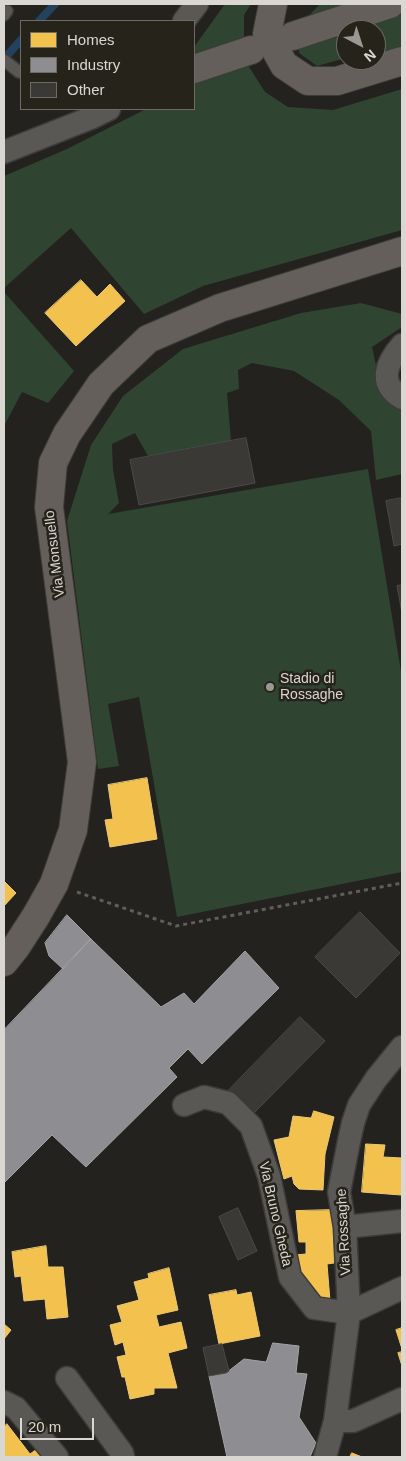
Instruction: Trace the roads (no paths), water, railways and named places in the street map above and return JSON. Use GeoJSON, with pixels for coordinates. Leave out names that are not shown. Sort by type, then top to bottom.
{"type":"FeatureCollection","features":[{"type":"Feature","properties":{"kind":"main road"},"geometry":{"type":"LineString","coordinates":[[273,4],[267,34],[284,65],[308,81],[338,81],[402,61]]}},
{"type":"Feature","properties":{"kind":"main road"},"geometry":{"type":"LineString","coordinates":[[293,36],[390,4]]}},
{"type":"Feature","properties":{"kind":"main road"},"geometry":{"type":"LineString","coordinates":[[195,69],[250,50]]}},
{"type":"Feature","properties":{"kind":"main road","name":"Via Monsuello"},"geometry":{"type":"LineString","coordinates":[[4,962],[36,916],[54,884],[73,830],[82,762],[49,506],[53,463],[67,434],[101,384],[148,339],[220,308],[402,251]]}},
{"type":"Feature","properties":{"kind":"street"},"geometry":{"type":"LineString","coordinates":[[185,20],[197,4]]}},
{"type":"Feature","properties":{"kind":"street"},"geometry":{"type":"LineString","coordinates":[[4,152],[107,110]]}},
{"type":"Feature","properties":{"kind":"street"},"geometry":{"type":"LineString","coordinates":[[402,345],[387,367],[388,382],[402,398]]}},
{"type":"Feature","properties":{"kind":"street","name":"Via Rossaghe"},"geometry":{"type":"LineString","coordinates":[[324,1457],[335,1421],[349,1314],[344,1227],[339,1192],[352,1123],[359,1105],[376,1079],[402,1047]]}},
{"type":"Feature","properties":{"kind":"street","name":"Via Bruno Gheda"},"geometry":{"type":"LineString","coordinates":[[184,1105],[204,1097],[228,1103],[251,1126],[268,1176],[290,1277],[314,1308],[349,1314]]}},
{"type":"Feature","properties":{"kind":"street"},"geometry":{"type":"LineString","coordinates":[[344,1227],[402,1221]]}},
{"type":"Feature","properties":{"kind":"street"},"geometry":{"type":"LineString","coordinates":[[349,1314],[402,1288]]}},
{"type":"Feature","properties":{"kind":"street"},"geometry":{"type":"LineString","coordinates":[[67,1378],[123,1457]]}},
{"type":"Feature","properties":{"kind":"street"},"geometry":{"type":"LineString","coordinates":[[335,1421],[353,1421],[402,1399]]}},
{"type":"Feature","properties":{"kind":"street"},"geometry":{"type":"LineString","coordinates":[[4,1402],[16,1408],[57,1457]]}},
{"type":"Feature","properties":{"kind":"lane"},"geometry":{"type":"LineString","coordinates":[[4,60],[19,72]]}},
{"type":"Feature","properties":{"kind":"waterway"},"geometry":{"type":"LineString","coordinates":[[40,20],[55,4]]}},
{"type":"Feature","properties":{"kind":"waterway"},"geometry":{"type":"LineString","coordinates":[[4,59],[20,41]]}},
{"type":"Feature","properties":{"kind":"place","name":"Stadio di Rossaghe"},"geometry":{"type":"Point","coordinates":[270,687]}}]}
